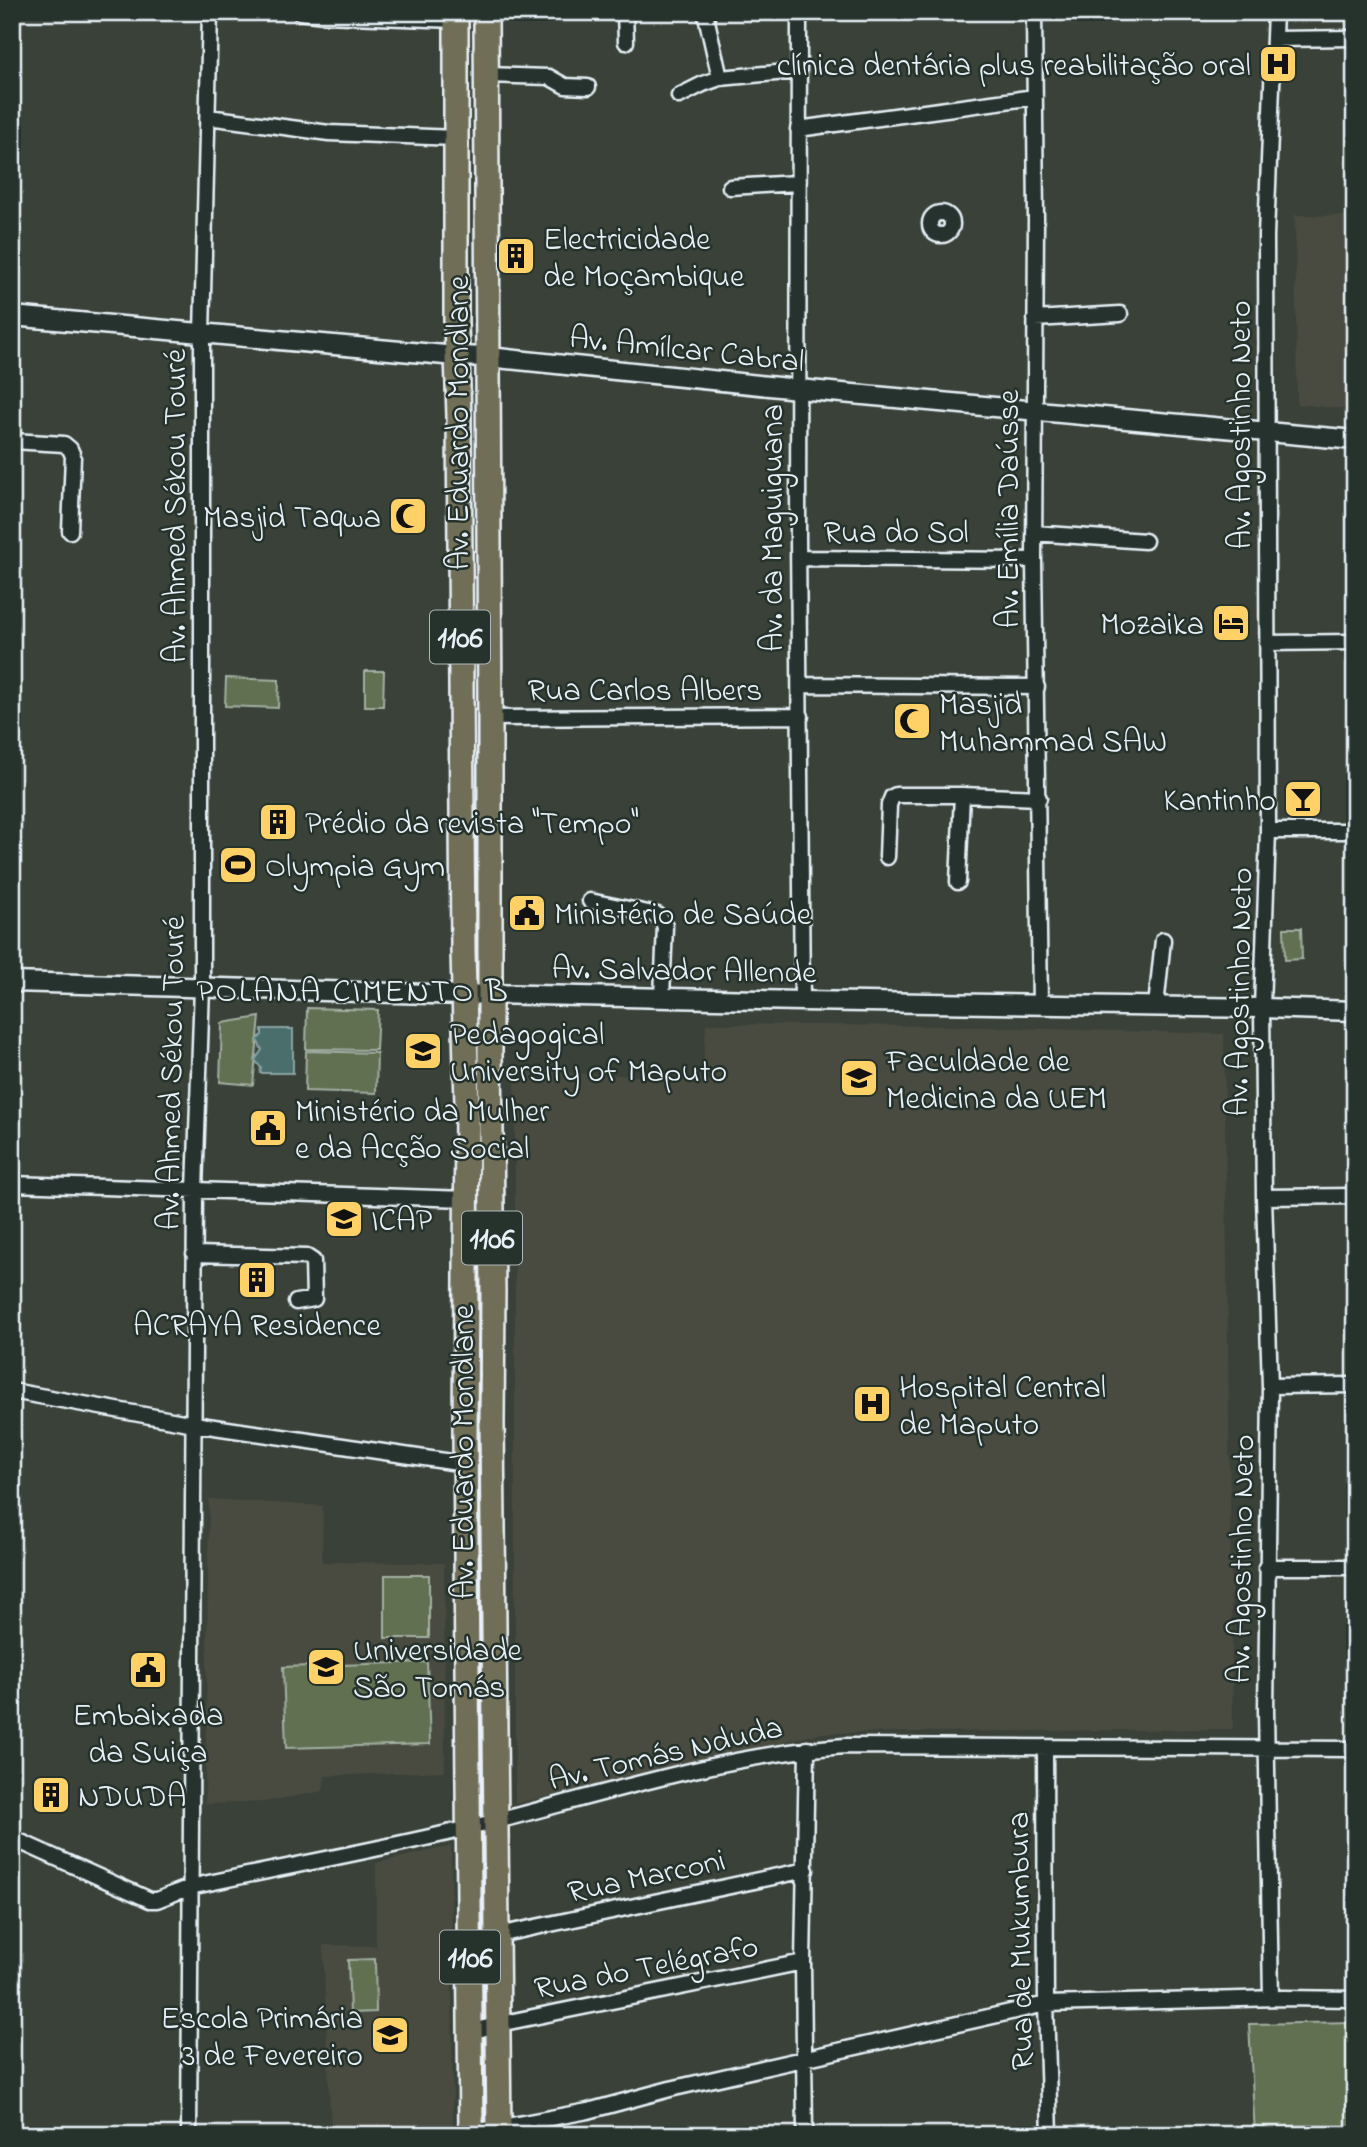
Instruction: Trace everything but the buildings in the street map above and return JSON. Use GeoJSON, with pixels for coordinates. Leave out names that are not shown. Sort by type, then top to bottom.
{"type":"FeatureCollection","features":[{"type":"Feature","properties":{"kind":"main road","name":"Av. Eduardo Mondlane"},"geometry":{"type":"LineString","coordinates":[[486,12],[489,994],[499,2131]]}},
{"type":"Feature","properties":{"kind":"main road","name":"Av. Eduardo Mondlane"},"geometry":{"type":"LineString","coordinates":[[456,16],[456,356],[465,995],[467,1783],[471,2032],[468,2134]]}},
{"type":"Feature","properties":{"kind":"street","name":"Av. Ahmed Sékou Touré"},"geometry":{"type":"LineString","coordinates":[[189,2135],[194,1254],[202,986],[202,334],[210,12]]}},
{"type":"Feature","properties":{"kind":"street"},"geometry":{"type":"LineString","coordinates":[[299,12],[324,15],[456,16]]}},
{"type":"Feature","properties":{"kind":"street"},"geometry":{"type":"LineString","coordinates":[[625,12],[626,42]]}},
{"type":"Feature","properties":{"kind":"street"},"geometry":{"type":"LineString","coordinates":[[705,12],[720,78]]}},
{"type":"Feature","properties":{"kind":"street","name":"Av. da Maguiguana"},"geometry":{"type":"LineString","coordinates":[[799,12],[797,71],[802,1001]]}},
{"type":"Feature","properties":{"kind":"street","name":"Av. Emília Daússe"},"geometry":{"type":"LineString","coordinates":[[1034,12],[1034,559],[1040,1004]]}},
{"type":"Feature","properties":{"kind":"street","name":"Av. Agostinho Neto"},"geometry":{"type":"LineString","coordinates":[[1275,12],[1266,235],[1268,831],[1262,1008],[1270,1386],[1266,1567],[1271,1972],[1277,1998]]}},
{"type":"Feature","properties":{"kind":"street"},"geometry":{"type":"LineString","coordinates":[[1275,38],[1355,38]]}},
{"type":"Feature","properties":{"kind":"street"},"geometry":{"type":"LineString","coordinates":[[679,96],[720,78],[797,71]]}},
{"type":"Feature","properties":{"kind":"street"},"geometry":{"type":"LineString","coordinates":[[486,75],[549,77],[565,86],[588,87]]}},
{"type":"Feature","properties":{"kind":"street"},"geometry":{"type":"LineString","coordinates":[[798,129],[1035,97]]}},
{"type":"Feature","properties":{"kind":"street"},"geometry":{"type":"LineString","coordinates":[[208,117],[329,132],[456,138]]}},
{"type":"Feature","properties":{"kind":"street"},"geometry":{"type":"LineString","coordinates":[[730,187],[798,183]]}},
{"type":"Feature","properties":{"kind":"street"},"geometry":{"type":"LineString","coordinates":[[1035,319],[1120,314]]}},
{"type":"Feature","properties":{"kind":"street","name":"Av. Amílcar Cabral"},"geometry":{"type":"LineString","coordinates":[[12,316],[488,357],[798,389],[1355,440]]}},
{"type":"Feature","properties":{"kind":"street"},"geometry":{"type":"LineString","coordinates":[[12,441],[64,444],[70,449],[73,456],[70,531]]}},
{"type":"Feature","properties":{"kind":"street"},"geometry":{"type":"LineString","coordinates":[[1034,533],[1145,541]]}},
{"type":"Feature","properties":{"kind":"street","name":"Rua do Sol"},"geometry":{"type":"LineString","coordinates":[[799,558],[1034,559]]}},
{"type":"Feature","properties":{"kind":"street"},"geometry":{"type":"LineString","coordinates":[[1267,643],[1355,642]]}},
{"type":"Feature","properties":{"kind":"street"},"geometry":{"type":"LineString","coordinates":[[801,685],[1037,687]]}},
{"type":"Feature","properties":{"kind":"street","name":"Rua Carlos Albers"},"geometry":{"type":"LineString","coordinates":[[490,718],[801,716]]}},
{"type":"Feature","properties":{"kind":"street"},"geometry":{"type":"LineString","coordinates":[[887,857],[889,804],[896,795],[1039,798]]}},
{"type":"Feature","properties":{"kind":"street"},"geometry":{"type":"LineString","coordinates":[[958,881],[962,795]]}},
{"type":"Feature","properties":{"kind":"street"},"geometry":{"type":"LineString","coordinates":[[1268,831],[1355,831]]}},
{"type":"Feature","properties":{"kind":"street"},"geometry":{"type":"LineString","coordinates":[[590,901],[661,917],[665,926],[662,998]]}},
{"type":"Feature","properties":{"kind":"street"},"geometry":{"type":"LineString","coordinates":[[1156,1006],[1163,940]]}},
{"type":"Feature","properties":{"kind":"street","name":"Av. Salvador Allende"},"geometry":{"type":"LineString","coordinates":[[12,982],[465,995],[1355,1011]]}},
{"type":"Feature","properties":{"kind":"street"},"geometry":{"type":"LineString","coordinates":[[12,1184],[466,1199]]}},
{"type":"Feature","properties":{"kind":"street"},"geometry":{"type":"LineString","coordinates":[[1264,1197],[1355,1196]]}},
{"type":"Feature","properties":{"kind":"street"},"geometry":{"type":"LineString","coordinates":[[194,1254],[307,1257],[313,1261],[314,1299],[296,1302]]}},
{"type":"Feature","properties":{"kind":"street"},"geometry":{"type":"LineString","coordinates":[[1270,1386],[1355,1385]]}},
{"type":"Feature","properties":{"kind":"street"},"geometry":{"type":"LineString","coordinates":[[12,1391],[194,1424],[466,1464]]}},
{"type":"Feature","properties":{"kind":"street"},"geometry":{"type":"LineString","coordinates":[[1266,1567],[1355,1567]]}},
{"type":"Feature","properties":{"kind":"street","name":"Av. Tomás Nduda"},"geometry":{"type":"LineString","coordinates":[[12,1838],[141,1898],[157,1900],[190,1887],[469,1828],[676,1776],[807,1749],[845,1746],[1355,1749]]}},
{"type":"Feature","properties":{"kind":"street","name":"Rua de Mukumbura"},"geometry":{"type":"LineString","coordinates":[[1045,1747],[1046,2004],[1050,2135]]}},
{"type":"Feature","properties":{"kind":"street"},"geometry":{"type":"LineString","coordinates":[[805,2135],[803,1962],[807,1749]]}},
{"type":"Feature","properties":{"kind":"street","name":"Rua Marconi"},"geometry":{"type":"LineString","coordinates":[[498,1934],[806,1870]]}},
{"type":"Feature","properties":{"kind":"street","name":"Rua do Telégrafo"},"geometry":{"type":"LineString","coordinates":[[471,2032],[803,1962]]}},
{"type":"Feature","properties":{"kind":"street"},"geometry":{"type":"LineString","coordinates":[[468,2134],[499,2131],[588,2111],[670,2089],[1046,2004],[1277,1998],[1355,2000]]}},
{"type":"Feature","properties":{"kind":"shaded area"},"geometry":{"type":"Polygon","coordinates":[[[1295,215],[1355,216],[1355,410],[1297,404],[1295,215]]]}},
{"type":"Feature","properties":{"kind":"shaded area","name":"Hospital Central de Maputo"},"geometry":{"type":"Polygon","coordinates":[[[706,1024],[949,1026],[1224,1034],[1233,1729],[822,1733],[515,1804],[515,1070],[702,1079],[706,1024]]]}},
{"type":"Feature","properties":{"kind":"shaded area","name":"Universidade São Tomás"},"geometry":{"type":"Polygon","coordinates":[[[209,1499],[323,1506],[322,1562],[444,1563],[445,1771],[325,1776],[323,1791],[264,1802],[205,1804],[209,1499]]]}},
{"type":"Feature","properties":{"kind":"shaded area","name":"Escola Primária 3 de Fevereiro"},"geometry":{"type":"Polygon","coordinates":[[[451,1846],[453,2124],[445,2132],[432,2135],[331,2135],[323,1945],[376,1946],[376,1863],[451,1846]]]}},
{"type":"Feature","properties":{"kind":"green space"},"geometry":{"type":"Polygon","coordinates":[[[365,671],[384,671],[383,706],[365,706],[365,671]]]}},
{"type":"Feature","properties":{"kind":"green space"},"geometry":{"type":"Polygon","coordinates":[[[226,678],[279,680],[278,708],[225,706],[226,678]]]}},
{"type":"Feature","properties":{"kind":"green space"},"geometry":{"type":"Polygon","coordinates":[[[1284,928],[1301,928],[1302,959],[1285,960],[1284,928]]]}},
{"type":"Feature","properties":{"kind":"green space"},"geometry":{"type":"Polygon","coordinates":[[[307,1008],[378,1010],[376,1050],[306,1049],[307,1008]]]}},
{"type":"Feature","properties":{"kind":"green space"},"geometry":{"type":"Polygon","coordinates":[[[260,1017],[253,1085],[220,1082],[222,1023],[260,1017]]]}},
{"type":"Feature","properties":{"kind":"green space"},"geometry":{"type":"Polygon","coordinates":[[[306,1051],[377,1053],[376,1093],[305,1091],[306,1051]]]}},
{"type":"Feature","properties":{"kind":"green space"},"geometry":{"type":"Polygon","coordinates":[[[385,1575],[429,1575],[429,1638],[385,1638],[385,1575]]]}},
{"type":"Feature","properties":{"kind":"green space"},"geometry":{"type":"Polygon","coordinates":[[[427,1662],[430,1744],[286,1748],[283,1667],[427,1662]]]}},
{"type":"Feature","properties":{"kind":"green space"},"geometry":{"type":"Polygon","coordinates":[[[375,1959],[376,2012],[350,2013],[348,1960],[375,1959]]]}},
{"type":"Feature","properties":{"kind":"green space"},"geometry":{"type":"Polygon","coordinates":[[[1355,2022],[1355,2135],[1255,2135],[1249,2024],[1355,2022]]]}},
{"type":"Feature","properties":{"kind":"water"},"geometry":{"type":"Polygon","coordinates":[[[262,1029],[293,1029],[293,1073],[260,1073],[261,1068],[255,1060],[262,1050],[257,1040],[262,1035],[262,1029]]]}},
{"type":"Feature","properties":{"kind":"place","name":"clínica dentária plus reabilitação oral"},"geometry":{"type":"Point","coordinates":[1278,64]}},
{"type":"Feature","properties":{"kind":"place","name":"Electricidade de Moçambique"},"geometry":{"type":"Point","coordinates":[516,256]}},
{"type":"Feature","properties":{"kind":"place","name":"Masjid Taqwa"},"geometry":{"type":"Point","coordinates":[408,516]}},
{"type":"Feature","properties":{"kind":"place","name":"Mozaika"},"geometry":{"type":"Point","coordinates":[1231,623]}},
{"type":"Feature","properties":{"kind":"place","name":"Masjid Muhammad SAW"},"geometry":{"type":"Point","coordinates":[912,721]}},
{"type":"Feature","properties":{"kind":"place","name":"Kantinho"},"geometry":{"type":"Point","coordinates":[1303,799]}},
{"type":"Feature","properties":{"kind":"place","name":"Prédio da revista \"Tempo\""},"geometry":{"type":"Point","coordinates":[278,822]}},
{"type":"Feature","properties":{"kind":"place","name":"Olympia Gym"},"geometry":{"type":"Point","coordinates":[238,865]}},
{"type":"Feature","properties":{"kind":"place","name":"Ministério de Saúde"},"geometry":{"type":"Point","coordinates":[527,913]}},
{"type":"Feature","properties":{"kind":"place","name":"Pedagogical University of Maputo"},"geometry":{"type":"Point","coordinates":[423,1051]}},
{"type":"Feature","properties":{"kind":"place","name":"Faculdade de Medicina da UEM"},"geometry":{"type":"Point","coordinates":[859,1078]}},
{"type":"Feature","properties":{"kind":"place","name":"Ministério da Mulher e da Acção Social"},"geometry":{"type":"Point","coordinates":[268,1128]}},
{"type":"Feature","properties":{"kind":"place","name":"ICAP"},"geometry":{"type":"Point","coordinates":[344,1219]}},
{"type":"Feature","properties":{"kind":"place","name":"ACRAYA Residence"},"geometry":{"type":"Point","coordinates":[257,1280]}},
{"type":"Feature","properties":{"kind":"place","name":"Hospital Central de Maputo"},"geometry":{"type":"Point","coordinates":[872,1404]}},
{"type":"Feature","properties":{"kind":"place","name":"Universidade São Tomás"},"geometry":{"type":"Point","coordinates":[326,1667]}},
{"type":"Feature","properties":{"kind":"place","name":"Embaixada da Suiça"},"geometry":{"type":"Point","coordinates":[148,1670]}},
{"type":"Feature","properties":{"kind":"place","name":"NDUDA"},"geometry":{"type":"Point","coordinates":[51,1795]}},
{"type":"Feature","properties":{"kind":"place","name":"Escola Primária 3 de Fevereiro"},"geometry":{"type":"Point","coordinates":[390,2035]}},
{"type":"Feature","properties":{"kind":"district","name":"POLANA CIMENTO B"},"geometry":{"type":"Point","coordinates":[353,989]}}]}
